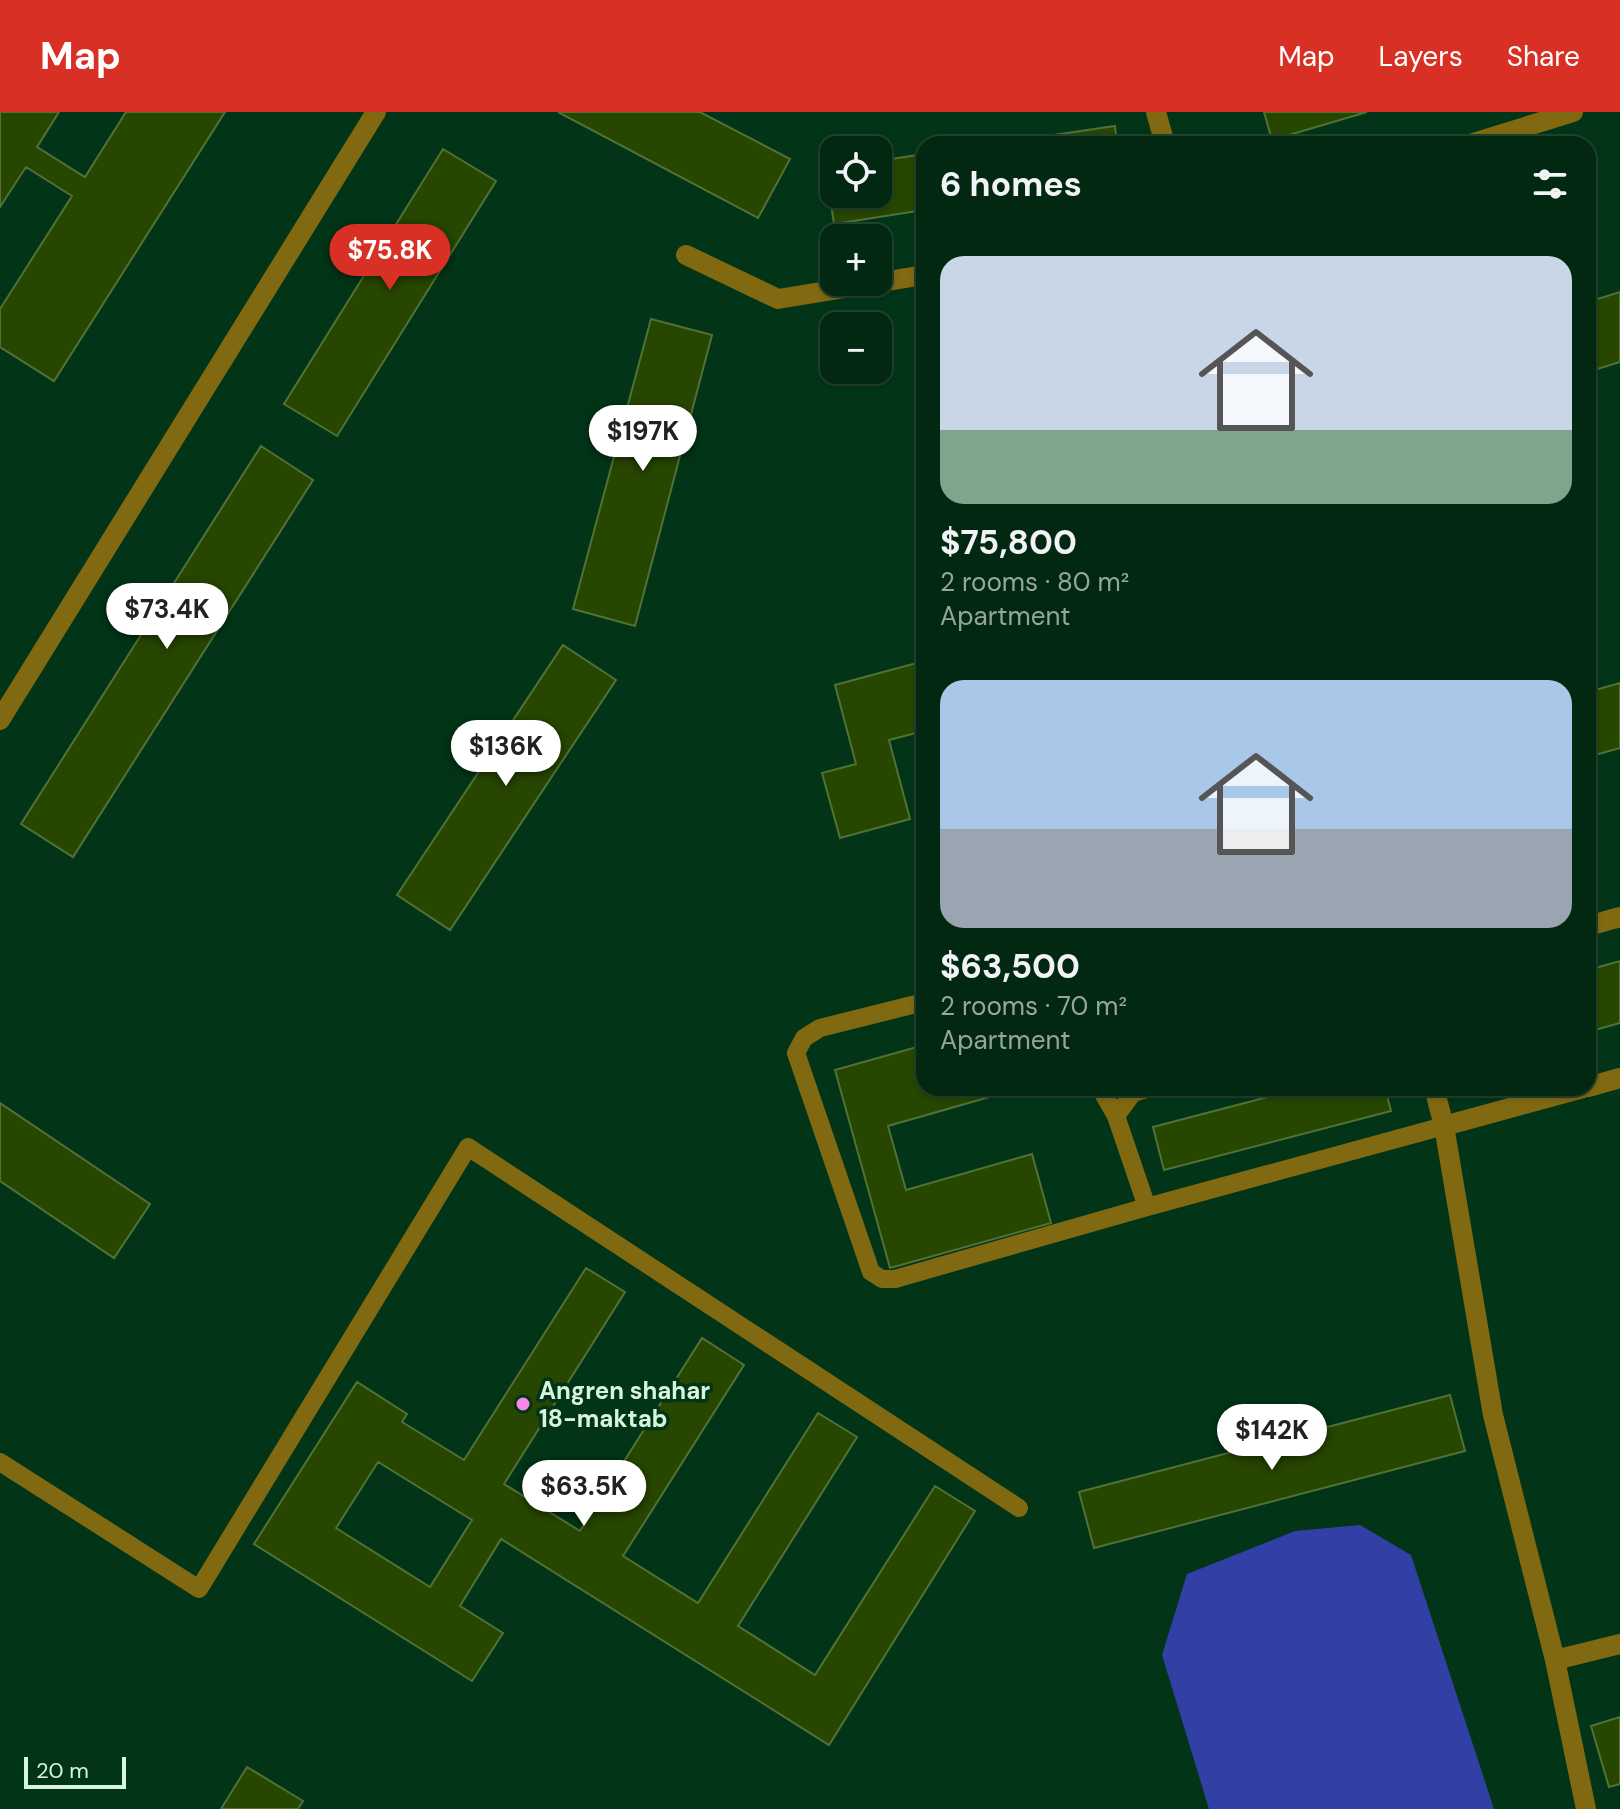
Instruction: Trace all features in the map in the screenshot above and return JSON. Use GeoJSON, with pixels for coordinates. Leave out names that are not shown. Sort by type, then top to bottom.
{"type":"FeatureCollection","features":[{"type":"Feature","properties":{"kind":"street"},"geometry":{"type":"LineString","coordinates":[[0,720],[376,112]]}},
{"type":"Feature","properties":{"kind":"street"},"geometry":{"type":"LineString","coordinates":[[1156,112],[1163,136]]}},
{"type":"Feature","properties":{"kind":"street"},"geometry":{"type":"LineString","coordinates":[[1496,136],[1573,112]]}},
{"type":"Feature","properties":{"kind":"street"},"geometry":{"type":"LineString","coordinates":[[686,255],[778,299],[916,276]]}},
{"type":"Feature","properties":{"kind":"street"},"geometry":{"type":"LineString","coordinates":[[1596,924],[1620,917]]}},
{"type":"Feature","properties":{"kind":"street"},"geometry":{"type":"LineString","coordinates":[[1596,1084],[1620,1078]]}},
{"type":"Feature","properties":{"kind":"street"},"geometry":{"type":"LineString","coordinates":[[1436,1096],[1444,1126],[1493,1415],[1555,1660],[1586,1809]]}},
{"type":"Feature","properties":{"kind":"street"},"geometry":{"type":"LineString","coordinates":[[1444,1126],[1553,1096]]}},
{"type":"Feature","properties":{"kind":"street"},"geometry":{"type":"LineString","coordinates":[[1555,1660],[1620,1644]]}},
{"type":"Feature","properties":{"kind":"lane"},"geometry":{"type":"LineString","coordinates":[[916,1004],[820,1028],[804,1038],[796,1053],[871,1272],[882,1279],[895,1279],[1444,1126]]}},
{"type":"Feature","properties":{"kind":"lane"},"geometry":{"type":"LineString","coordinates":[[1105,1096],[1116,1116],[1147,1207]]}},
{"type":"Feature","properties":{"kind":"lane"},"geometry":{"type":"LineString","coordinates":[[1116,1116],[1131,1096]]}},
{"type":"Feature","properties":{"kind":"lane"},"geometry":{"type":"LineString","coordinates":[[0,1462],[199,1589],[468,1147],[1019,1508]]}},
{"type":"Feature","properties":{"kind":"shaded area"},"geometry":{"type":"Polygon","coordinates":[[[1360,1525],[1411,1555],[1494,1809],[1209,1809],[1162,1655],[1187,1574],[1295,1531],[1360,1525]]]}},
{"type":"Feature","properties":{"kind":"building"},"geometry":{"type":"Polygon","coordinates":[[[0,112],[59,112],[37,147],[85,177],[126,112],[225,112],[54,381],[0,347],[0,309],[72,196],[26,167],[0,207],[0,112]]]}},
{"type":"Feature","properties":{"kind":"building"},"geometry":{"type":"Polygon","coordinates":[[[558,112],[700,112],[790,159],[758,218],[558,112]]]}},
{"type":"Feature","properties":{"kind":"building"},"geometry":{"type":"Polygon","coordinates":[[[1264,112],[1367,112],[1286,136],[1271,136],[1264,112]]]}},
{"type":"Feature","properties":{"kind":"building"},"geometry":{"type":"Polygon","coordinates":[[[1115,126],[1116,136],[1047,136],[1115,126]]]}},
{"type":"Feature","properties":{"kind":"building"},"geometry":{"type":"Polygon","coordinates":[[[443,149],[496,181],[337,436],[284,404],[443,149]]]}},
{"type":"Feature","properties":{"kind":"building"},"geometry":{"type":"Polygon","coordinates":[[[916,155],[916,211],[834,224],[832,208],[892,208],[892,159],[916,155]]]}},
{"type":"Feature","properties":{"kind":"building"},"geometry":{"type":"Polygon","coordinates":[[[1620,292],[1620,362],[1596,370],[1596,300],[1620,292]]]}},
{"type":"Feature","properties":{"kind":"building"},"geometry":{"type":"Polygon","coordinates":[[[651,319],[712,335],[635,626],[573,609],[651,319]]]}},
{"type":"Feature","properties":{"kind":"building"},"geometry":{"type":"Polygon","coordinates":[[[261,446],[313,480],[73,857],[21,824],[261,446]]]}},
{"type":"Feature","properties":{"kind":"building"},"geometry":{"type":"Polygon","coordinates":[[[563,645],[616,680],[450,930],[397,895],[563,645]]]}},
{"type":"Feature","properties":{"kind":"building"},"geometry":{"type":"Polygon","coordinates":[[[916,663],[916,733],[889,740],[910,819],[840,838],[822,773],[856,764],[835,685],[916,663]]]}},
{"type":"Feature","properties":{"kind":"building"},"geometry":{"type":"Polygon","coordinates":[[[1620,683],[1620,748],[1596,755],[1596,690],[1620,683]]]}},
{"type":"Feature","properties":{"kind":"building"},"geometry":{"type":"Polygon","coordinates":[[[1620,961],[1620,1023],[1596,1030],[1596,968],[1620,961]]]}},
{"type":"Feature","properties":{"kind":"building"},"geometry":{"type":"Polygon","coordinates":[[[916,1047],[916,1096],[993,1096],[888,1126],[906,1190],[1032,1154],[1051,1223],[890,1268],[835,1070],[916,1047]]]}},
{"type":"Feature","properties":{"kind":"building"},"geometry":{"type":"Polygon","coordinates":[[[1271,1096],[1387,1096],[1391,1111],[1164,1170],[1153,1127],[1271,1096]]]}},
{"type":"Feature","properties":{"kind":"building"},"geometry":{"type":"Polygon","coordinates":[[[0,1103],[150,1204],[114,1258],[0,1181],[0,1103]]]}},
{"type":"Feature","properties":{"kind":"building"},"geometry":{"type":"Polygon","coordinates":[[[586,1268],[625,1292],[504,1484],[580,1531],[702,1338],[744,1365],[623,1556],[698,1603],[818,1413],[857,1437],[738,1626],[815,1675],[935,1486],[975,1511],[829,1745],[501,1539],[460,1606],[503,1633],[472,1681],[254,1544],[357,1382],[407,1414],[402,1422],[464,1460],[586,1268]],[[378,1462],[336,1528],[430,1587],[472,1520],[378,1462]]]}},
{"type":"Feature","properties":{"kind":"building"},"geometry":{"type":"Polygon","coordinates":[[[1450,1395],[1465,1451],[1094,1548],[1079,1492],[1450,1395]]]}},
{"type":"Feature","properties":{"kind":"building"},"geometry":{"type":"Polygon","coordinates":[[[1620,1717],[1620,1784],[1609,1787],[1591,1726],[1620,1717]]]}},
{"type":"Feature","properties":{"kind":"building"},"geometry":{"type":"Polygon","coordinates":[[[247,1767],[303,1801],[298,1809],[221,1809],[247,1767]]]}},
{"type":"Feature","properties":{"kind":"place","name":"Angren shahar 18-maktab"},"geometry":{"type":"Point","coordinates":[523,1404]}}]}
